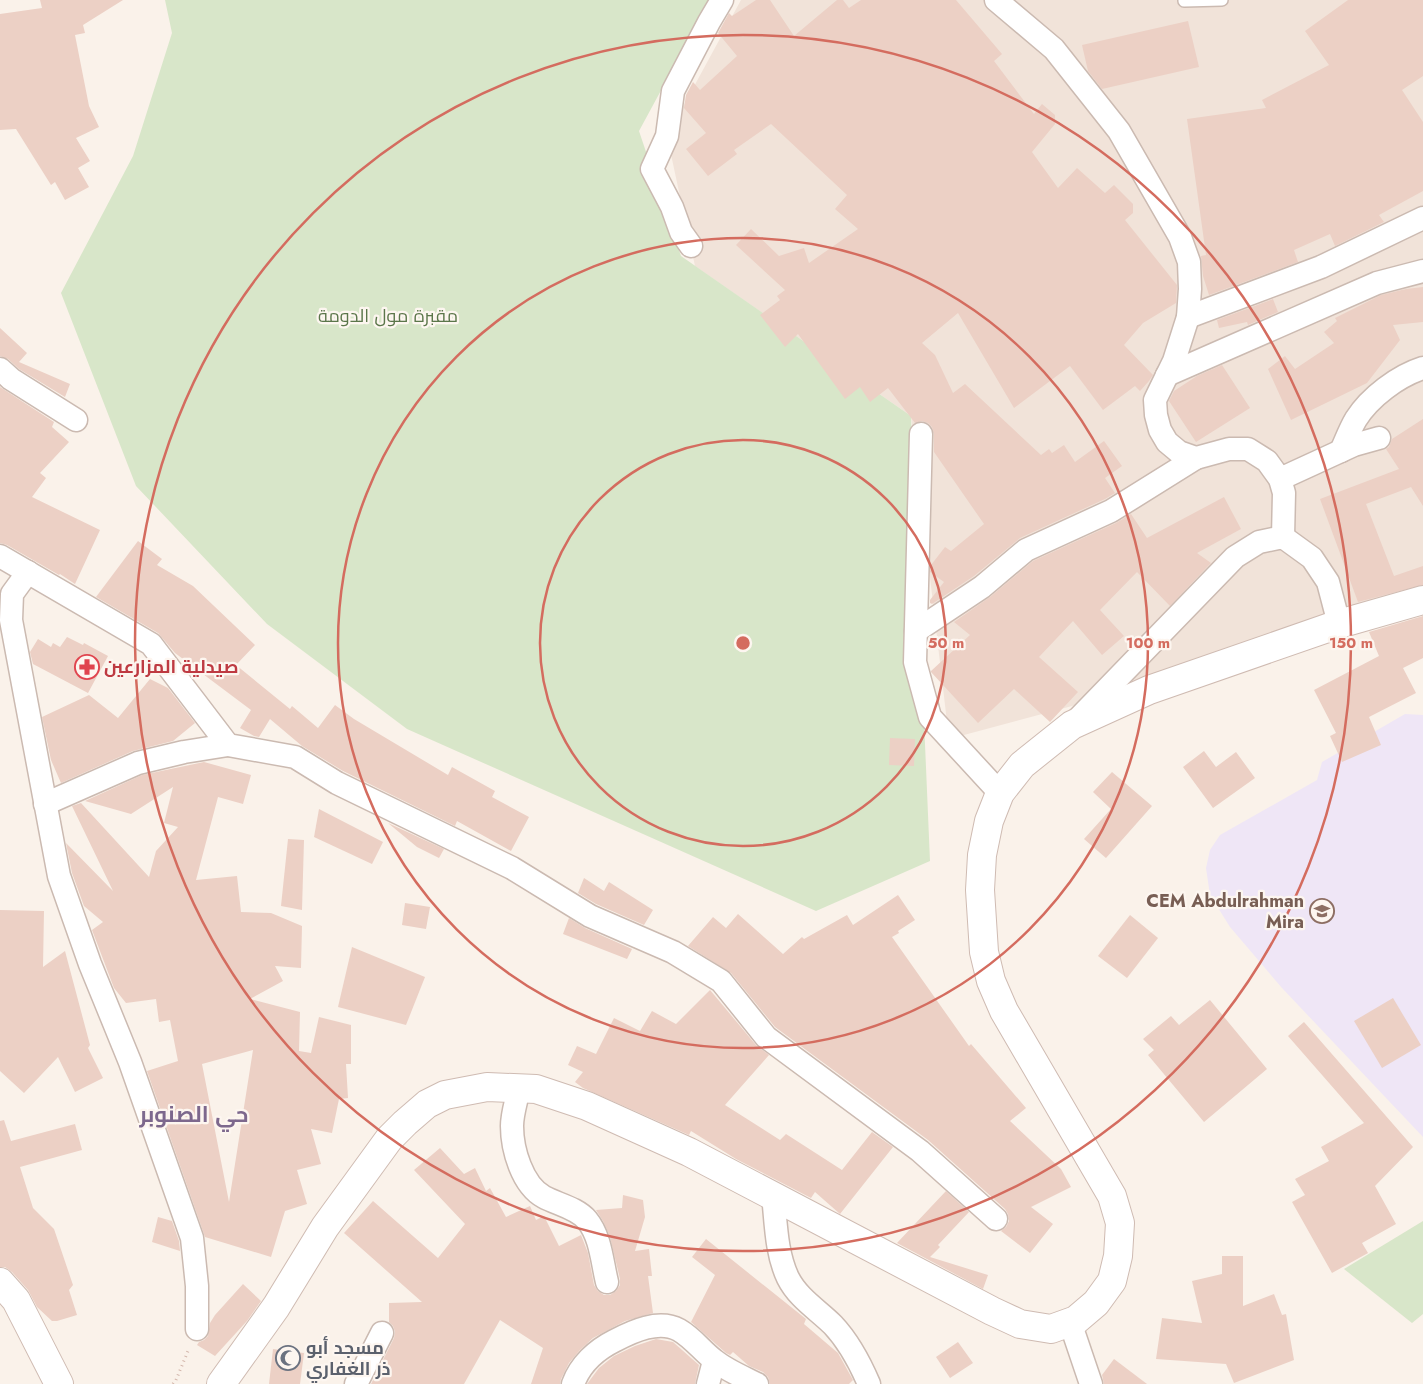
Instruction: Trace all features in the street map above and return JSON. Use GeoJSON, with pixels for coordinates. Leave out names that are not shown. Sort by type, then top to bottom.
{"type":"FeatureCollection","features":[{"type":"Feature","properties":{"kind":"main road"},"geometry":{"type":"LineString","coordinates":[[221,1384],[276,1307],[325,1226],[389,1139],[427,1104],[445,1094],[487,1087],[536,1088],[587,1106],[689,1152],[1020,1324],[1051,1329],[1076,1320],[1096,1303],[1112,1282],[1118,1256],[1120,1223],[1112,1196],[1004,1011],[991,981],[984,952],[980,890],[982,855],[987,830],[1000,794],[1022,765],[1072,725],[1149,690],[1339,624],[1423,600]]}},
{"type":"Feature","properties":{"kind":"main road"},"geometry":{"type":"LineString","coordinates":[[0,1282],[16,1300],[59,1384]]}},
{"type":"Feature","properties":{"kind":"street"},"geometry":{"type":"LineString","coordinates":[[691,246],[681,232],[672,207],[652,170],[667,136],[673,91],[708,22],[722,0]]}},
{"type":"Feature","properties":{"kind":"street"},"geometry":{"type":"LineString","coordinates":[[996,0],[1054,49],[1119,131],[1180,237],[1188,262],[1190,289],[1188,317],[1174,361],[1155,400],[1156,415],[1160,430],[1167,442],[1179,452],[1196,458]]}},
{"type":"Feature","properties":{"kind":"street"},"geometry":{"type":"LineString","coordinates":[[1188,317],[1321,267],[1423,218]]}},
{"type":"Feature","properties":{"kind":"street"},"geometry":{"type":"LineString","coordinates":[[1167,376],[1377,283],[1423,271]]}},
{"type":"Feature","properties":{"kind":"street"},"geometry":{"type":"LineString","coordinates":[[1341,451],[1357,418],[1380,391],[1411,372],[1423,368]]}},
{"type":"Feature","properties":{"kind":"street"},"geometry":{"type":"LineString","coordinates":[[0,369],[11,379],[76,420]]}},
{"type":"Feature","properties":{"kind":"street"},"geometry":{"type":"LineString","coordinates":[[921,434],[915,662],[930,718],[1000,794]]}},
{"type":"Feature","properties":{"kind":"street"},"geometry":{"type":"LineString","coordinates":[[1280,479],[1341,451],[1379,438]]}},
{"type":"Feature","properties":{"kind":"street"},"geometry":{"type":"LineString","coordinates":[[916,631],[982,587],[1026,550],[1111,511],[1196,458],[1229,449],[1248,449],[1267,462],[1280,479],[1284,493],[1283,537]]}},
{"type":"Feature","properties":{"kind":"street"},"geometry":{"type":"LineString","coordinates":[[1072,725],[1235,558],[1258,542],[1283,537],[1312,558],[1328,582],[1339,624]]}},
{"type":"Feature","properties":{"kind":"street"},"geometry":{"type":"LineString","coordinates":[[0,556],[151,644],[228,745]]}},
{"type":"Feature","properties":{"kind":"street"},"geometry":{"type":"LineString","coordinates":[[28,572],[12,594],[11,620],[59,876],[90,964],[130,1062],[192,1238],[197,1286],[196,1329]]}},
{"type":"Feature","properties":{"kind":"street"},"geometry":{"type":"LineString","coordinates":[[45,804],[138,762],[184,752],[228,745],[295,757],[337,783],[512,868],[590,916],[673,952],[705,971],[720,981],[766,1037],[920,1151],[996,1219]]}},
{"type":"Feature","properties":{"kind":"street"},"geometry":{"type":"LineString","coordinates":[[519,1088],[512,1125],[516,1152],[527,1183],[537,1193],[568,1207],[586,1219],[596,1233],[607,1282]]}},
{"type":"Feature","properties":{"kind":"street"},"geometry":{"type":"LineString","coordinates":[[773,1195],[781,1261],[789,1280],[801,1296],[844,1337],[861,1364],[869,1384]]}},
{"type":"Feature","properties":{"kind":"street"},"geometry":{"type":"LineString","coordinates":[[1070,1322],[1091,1384]]}},
{"type":"Feature","properties":{"kind":"street"},"geometry":{"type":"LineString","coordinates":[[573,1384],[576,1375],[602,1347],[632,1332],[647,1327],[669,1326],[679,1330],[714,1361],[757,1384]]}},
{"type":"Feature","properties":{"kind":"street"},"geometry":{"type":"LineString","coordinates":[[356,1384],[382,1333]]}},
{"type":"Feature","properties":{"kind":"street"},"geometry":{"type":"LineString","coordinates":[[708,1384],[714,1361]]}},
{"type":"Feature","properties":{"kind":"lane"},"geometry":{"type":"LineString","coordinates":[[1184,1],[1222,0]]}},
{"type":"Feature","properties":{"kind":"path"},"geometry":{"type":"LineString","coordinates":[[173,1384],[196,1329]]}},
{"type":"Feature","properties":{"kind":"shaded area"},"geometry":{"type":"Polygon","coordinates":[[[741,0],[1423,0],[1423,612],[949,739],[911,416],[695,266],[667,136],[741,0]]]}},
{"type":"Feature","properties":{"kind":"shaded area","name":"CEM Abdulrahman Mira"},"geometry":{"type":"Polygon","coordinates":[[[1405,714],[1423,715],[1423,1137],[1282,988],[1230,927],[1210,895],[1206,868],[1210,850],[1220,835],[1317,780],[1322,762],[1405,714]]]}},
{"type":"Feature","properties":{"kind":"green space","name":"مقبرة مول الدومة"},"geometry":{"type":"Polygon","coordinates":[[[165,0],[710,0],[639,131],[681,256],[911,416],[930,861],[816,911],[407,729],[267,624],[136,486],[61,293],[133,156],[172,33],[165,0]]]}},
{"type":"Feature","properties":{"kind":"green space"},"geometry":{"type":"Polygon","coordinates":[[[1423,1221],[1423,1314],[1412,1323],[1344,1269],[1423,1221]]]}},
{"type":"Feature","properties":{"kind":"building"},"geometry":{"type":"Polygon","coordinates":[[[40,0],[123,0],[83,25],[85,33],[75,35],[89,106],[99,127],[76,138],[90,161],[78,168],[89,187],[65,200],[55,182],[51,185],[16,129],[0,130],[0,14],[42,8],[40,0]]]}},
{"type":"Feature","properties":{"kind":"building"},"geometry":{"type":"Polygon","coordinates":[[[756,0],[770,0],[794,36],[837,0],[843,0],[849,8],[861,0],[956,0],[1002,54],[994,61],[1034,114],[1042,104],[1055,115],[1055,124],[1032,152],[1058,188],[1077,168],[1105,193],[1114,185],[1133,204],[1133,213],[1125,220],[1177,285],[1176,303],[1143,323],[1124,345],[1153,375],[1140,391],[1135,386],[1103,410],[1070,366],[1014,408],[958,313],[922,343],[935,355],[953,393],[965,384],[1041,455],[1049,449],[1052,453],[1064,445],[1075,462],[1104,441],[1122,466],[1105,478],[1115,493],[1020,538],[974,576],[932,604],[930,600],[944,582],[930,572],[931,565],[945,547],[951,551],[984,524],[934,452],[932,427],[922,421],[915,423],[888,388],[870,402],[860,387],[845,399],[798,334],[785,347],[760,315],[780,300],[777,296],[785,290],[736,245],[751,229],[779,256],[804,248],[809,263],[858,229],[835,209],[847,195],[771,124],[734,150],[737,154],[708,176],[686,149],[706,133],[684,108],[686,95],[693,82],[700,90],[737,56],[718,33],[729,13],[732,16],[756,0]]]}},
{"type":"Feature","properties":{"kind":"building"},"geometry":{"type":"Polygon","coordinates":[[[1348,0],[1423,0],[1423,76],[1402,90],[1423,122],[1423,191],[1379,215],[1384,222],[1335,246],[1330,234],[1294,250],[1298,262],[1209,295],[1203,276],[1201,256],[1206,255],[1187,119],[1266,108],[1262,100],[1329,65],[1305,31],[1348,0]]]}},
{"type":"Feature","properties":{"kind":"building"},"geometry":{"type":"Polygon","coordinates":[[[1188,21],[1199,67],[1102,89],[1088,71],[1082,45],[1188,21]]]}},
{"type":"Feature","properties":{"kind":"building"},"geometry":{"type":"Polygon","coordinates":[[[1423,287],[1423,322],[1393,325],[1400,340],[1367,383],[1291,420],[1268,369],[1285,356],[1295,369],[1334,343],[1324,332],[1337,321],[1335,318],[1381,295],[1423,287]]]}},
{"type":"Feature","properties":{"kind":"building"},"geometry":{"type":"Polygon","coordinates":[[[1273,299],[1278,312],[1248,325],[1247,322],[1219,328],[1217,320],[1273,299]]]}},
{"type":"Feature","properties":{"kind":"building"},"geometry":{"type":"Polygon","coordinates":[[[0,328],[27,353],[19,362],[70,384],[65,397],[19,369],[8,359],[0,356],[0,328]]]}},
{"type":"Feature","properties":{"kind":"building"},"geometry":{"type":"Polygon","coordinates":[[[1222,365],[1250,408],[1196,442],[1169,401],[1174,391],[1197,376],[1222,365]]]}},
{"type":"Feature","properties":{"kind":"building"},"geometry":{"type":"Polygon","coordinates":[[[0,387],[54,422],[52,427],[69,442],[40,473],[46,478],[32,497],[100,530],[75,584],[7,545],[0,543],[0,387]]]}},
{"type":"Feature","properties":{"kind":"building"},"geometry":{"type":"Polygon","coordinates":[[[1423,419],[1423,506],[1411,487],[1366,504],[1394,576],[1423,566],[1423,585],[1358,602],[1320,499],[1399,469],[1386,449],[1389,447],[1392,439],[1423,419]]]}},
{"type":"Feature","properties":{"kind":"building"},"geometry":{"type":"Polygon","coordinates":[[[1224,497],[1241,529],[1197,553],[1211,563],[1170,606],[1137,572],[1100,610],[1124,636],[1102,655],[1073,621],[1039,657],[1078,692],[1050,722],[1014,689],[978,723],[931,672],[970,635],[954,622],[990,597],[1033,561],[1116,523],[1131,514],[1147,538],[1224,497]]]}},
{"type":"Feature","properties":{"kind":"building"},"geometry":{"type":"Polygon","coordinates":[[[138,541],[162,559],[157,565],[193,586],[255,645],[236,665],[290,709],[292,706],[318,728],[335,705],[354,719],[448,775],[452,767],[495,791],[492,797],[529,817],[511,851],[457,821],[455,826],[343,771],[302,746],[270,719],[259,737],[240,728],[251,710],[175,653],[158,633],[96,597],[138,541]]]}},
{"type":"Feature","properties":{"kind":"building"},"geometry":{"type":"Polygon","coordinates":[[[1423,616],[1423,658],[1403,668],[1416,693],[1369,717],[1381,745],[1342,762],[1330,736],[1336,733],[1314,690],[1379,656],[1369,632],[1423,616]]]}},
{"type":"Feature","properties":{"kind":"building"},"geometry":{"type":"Polygon","coordinates":[[[67,637],[83,645],[84,643],[108,656],[88,693],[33,664],[30,652],[38,639],[51,647],[53,643],[60,647],[67,637]]]}},
{"type":"Feature","properties":{"kind":"building"},"geometry":{"type":"Polygon","coordinates":[[[150,679],[168,688],[195,723],[173,741],[133,751],[61,783],[51,760],[42,717],[89,695],[118,718],[150,679]]]}},
{"type":"Feature","properties":{"kind":"building"},"geometry":{"type":"Polygon","coordinates":[[[890,738],[915,739],[914,766],[889,765],[890,738]]]}},
{"type":"Feature","properties":{"kind":"building"},"geometry":{"type":"Polygon","coordinates":[[[1204,751],[1216,767],[1236,752],[1255,778],[1213,808],[1183,767],[1204,751]]]}},
{"type":"Feature","properties":{"kind":"building"},"geometry":{"type":"Polygon","coordinates":[[[204,762],[251,775],[243,804],[218,797],[196,880],[237,876],[241,912],[271,913],[302,926],[301,968],[275,966],[283,981],[250,999],[300,1012],[299,1051],[311,1053],[319,1017],[351,1025],[351,1064],[346,1064],[348,1098],[339,1099],[332,1133],[311,1129],[321,1164],[297,1170],[307,1204],[285,1211],[271,1257],[205,1237],[147,1071],[178,1061],[170,1020],[159,1022],[156,999],[126,1003],[114,988],[92,930],[103,922],[84,906],[72,873],[66,843],[113,891],[72,806],[81,803],[149,877],[156,851],[178,827],[164,823],[173,787],[131,814],[85,801],[142,775],[204,762]],[[253,1050],[202,1064],[229,1202],[253,1050]]]}},
{"type":"Feature","properties":{"kind":"building"},"geometry":{"type":"Polygon","coordinates":[[[1112,772],[1152,806],[1106,858],[1084,839],[1111,809],[1093,792],[1112,772]]]}},
{"type":"Feature","properties":{"kind":"building"},"geometry":{"type":"Polygon","coordinates":[[[319,809],[383,842],[372,864],[314,837],[319,809]]]}},
{"type":"Feature","properties":{"kind":"building"},"geometry":{"type":"Polygon","coordinates":[[[388,823],[444,849],[439,858],[417,847],[388,823]]]}},
{"type":"Feature","properties":{"kind":"building"},"geometry":{"type":"Polygon","coordinates":[[[288,839],[304,840],[302,910],[281,906],[288,839]]]}},
{"type":"Feature","properties":{"kind":"building"},"geometry":{"type":"Polygon","coordinates":[[[584,878],[604,891],[609,882],[653,910],[644,925],[596,904],[578,893],[584,878]]]}},
{"type":"Feature","properties":{"kind":"building"},"geometry":{"type":"Polygon","coordinates":[[[898,895],[915,920],[892,937],[969,1046],[971,1044],[1026,1108],[1010,1121],[1061,1169],[1071,1187],[1031,1207],[1053,1224],[1030,1253],[1001,1231],[1009,1221],[1005,1209],[928,1140],[775,1027],[731,973],[688,946],[713,917],[726,928],[738,914],[783,954],[802,937],[804,939],[847,915],[853,925],[898,895]]]}},
{"type":"Feature","properties":{"kind":"building"},"geometry":{"type":"Polygon","coordinates":[[[405,903],[430,907],[426,929],[402,925],[405,903]]]}},
{"type":"Feature","properties":{"kind":"building"},"geometry":{"type":"Polygon","coordinates":[[[0,910],[44,911],[43,967],[65,951],[90,1045],[88,1048],[103,1078],[75,1092],[58,1057],[24,1093],[0,1071],[0,910]]]}},
{"type":"Feature","properties":{"kind":"building"},"geometry":{"type":"Polygon","coordinates":[[[1130,915],[1158,938],[1127,978],[1098,956],[1130,915]]]}},
{"type":"Feature","properties":{"kind":"building"},"geometry":{"type":"Polygon","coordinates":[[[569,918],[585,928],[632,949],[627,959],[563,934],[569,918]]]}},
{"type":"Feature","properties":{"kind":"building"},"geometry":{"type":"Polygon","coordinates":[[[352,947],[425,977],[406,1025],[338,1007],[352,947]]]}},
{"type":"Feature","properties":{"kind":"building"},"geometry":{"type":"Polygon","coordinates":[[[710,990],[756,1045],[769,1055],[725,1105],[780,1140],[786,1134],[842,1170],[872,1132],[893,1147],[840,1214],[815,1192],[811,1198],[736,1159],[691,1131],[689,1135],[583,1088],[575,1082],[583,1072],[568,1065],[577,1046],[596,1054],[614,1018],[640,1031],[652,1011],[676,1024],[710,990]]]}},
{"type":"Feature","properties":{"kind":"building"},"geometry":{"type":"Polygon","coordinates":[[[1393,998],[1421,1045],[1382,1068],[1354,1021],[1393,998]]]}},
{"type":"Feature","properties":{"kind":"building"},"geometry":{"type":"Polygon","coordinates":[[[1210,1000],[1267,1069],[1204,1122],[1148,1055],[1154,1050],[1143,1039],[1171,1016],[1179,1025],[1210,1000]]]}},
{"type":"Feature","properties":{"kind":"building"},"geometry":{"type":"Polygon","coordinates":[[[1304,1022],[1413,1147],[1375,1186],[1396,1224],[1362,1243],[1368,1253],[1332,1273],[1292,1202],[1305,1195],[1295,1179],[1329,1161],[1321,1147],[1364,1123],[1288,1036],[1304,1022]]]}},
{"type":"Feature","properties":{"kind":"building"},"geometry":{"type":"Polygon","coordinates":[[[4,1120],[11,1141],[75,1124],[82,1150],[20,1167],[33,1208],[54,1229],[73,1285],[69,1290],[77,1315],[52,1321],[37,1307],[28,1290],[12,1272],[5,1267],[0,1267],[0,1121],[4,1120]]]}},
{"type":"Feature","properties":{"kind":"building"},"geometry":{"type":"Polygon","coordinates":[[[440,1148],[464,1174],[475,1168],[486,1191],[490,1188],[506,1217],[530,1206],[536,1220],[544,1216],[559,1246],[581,1235],[588,1253],[594,1285],[604,1295],[610,1295],[616,1291],[620,1285],[620,1279],[610,1237],[596,1210],[622,1208],[623,1195],[643,1200],[645,1217],[635,1251],[649,1249],[652,1276],[648,1276],[653,1313],[625,1321],[593,1338],[569,1363],[560,1384],[531,1384],[543,1348],[500,1320],[464,1384],[371,1384],[394,1338],[395,1332],[389,1322],[389,1303],[422,1302],[344,1233],[373,1201],[438,1258],[465,1224],[414,1170],[440,1148]]]}},
{"type":"Feature","properties":{"kind":"building"},"geometry":{"type":"Polygon","coordinates":[[[946,1191],[969,1212],[938,1245],[940,1247],[930,1257],[988,1275],[983,1289],[897,1243],[946,1191]]]}},
{"type":"Feature","properties":{"kind":"building"},"geometry":{"type":"Polygon","coordinates":[[[158,1217],[172,1221],[179,1241],[180,1251],[152,1242],[158,1217]]]}},
{"type":"Feature","properties":{"kind":"building"},"geometry":{"type":"Polygon","coordinates":[[[706,1239],[806,1319],[804,1324],[838,1353],[853,1380],[849,1384],[770,1384],[768,1377],[763,1372],[749,1366],[733,1352],[730,1355],[726,1353],[691,1322],[715,1275],[692,1257],[706,1239]]]}},
{"type":"Feature","properties":{"kind":"building"},"geometry":{"type":"Polygon","coordinates":[[[1222,1256],[1243,1256],[1243,1306],[1274,1294],[1282,1315],[1286,1314],[1294,1360],[1234,1383],[1226,1364],[1156,1359],[1162,1318],[1202,1323],[1192,1281],[1222,1274],[1222,1256]]]}},
{"type":"Feature","properties":{"kind":"building"},"geometry":{"type":"Polygon","coordinates":[[[243,1284],[261,1301],[247,1321],[215,1356],[197,1345],[208,1336],[210,1323],[215,1315],[243,1284]]]}},
{"type":"Feature","properties":{"kind":"building"},"geometry":{"type":"Polygon","coordinates":[[[656,1339],[673,1342],[699,1365],[695,1384],[587,1384],[599,1368],[614,1356],[656,1339]]]}},
{"type":"Feature","properties":{"kind":"building"},"geometry":{"type":"Polygon","coordinates":[[[958,1342],[973,1363],[950,1378],[936,1357],[958,1342]]]}},
{"type":"Feature","properties":{"kind":"building"},"geometry":{"type":"Polygon","coordinates":[[[273,1349],[304,1353],[300,1384],[269,1384],[273,1349]]]}},
{"type":"Feature","properties":{"kind":"building"},"geometry":{"type":"Polygon","coordinates":[[[1114,1359],[1147,1384],[1104,1384],[1102,1375],[1114,1359]]]}},
{"type":"Feature","properties":{"kind":"place","name":"صيدلية المزارعين"},"geometry":{"type":"Point","coordinates":[87,667]}},
{"type":"Feature","properties":{"kind":"place","name":"CEM Abdulrahman Mira"},"geometry":{"type":"Point","coordinates":[1322,911]}},
{"type":"Feature","properties":{"kind":"place","name":"مسجد أبو ذر الغفاري"},"geometry":{"type":"Point","coordinates":[288,1358]}},
{"type":"Feature","properties":{"kind":"district","name":"حي الصنوبر"},"geometry":{"type":"Point","coordinates":[194,1114]}}]}
